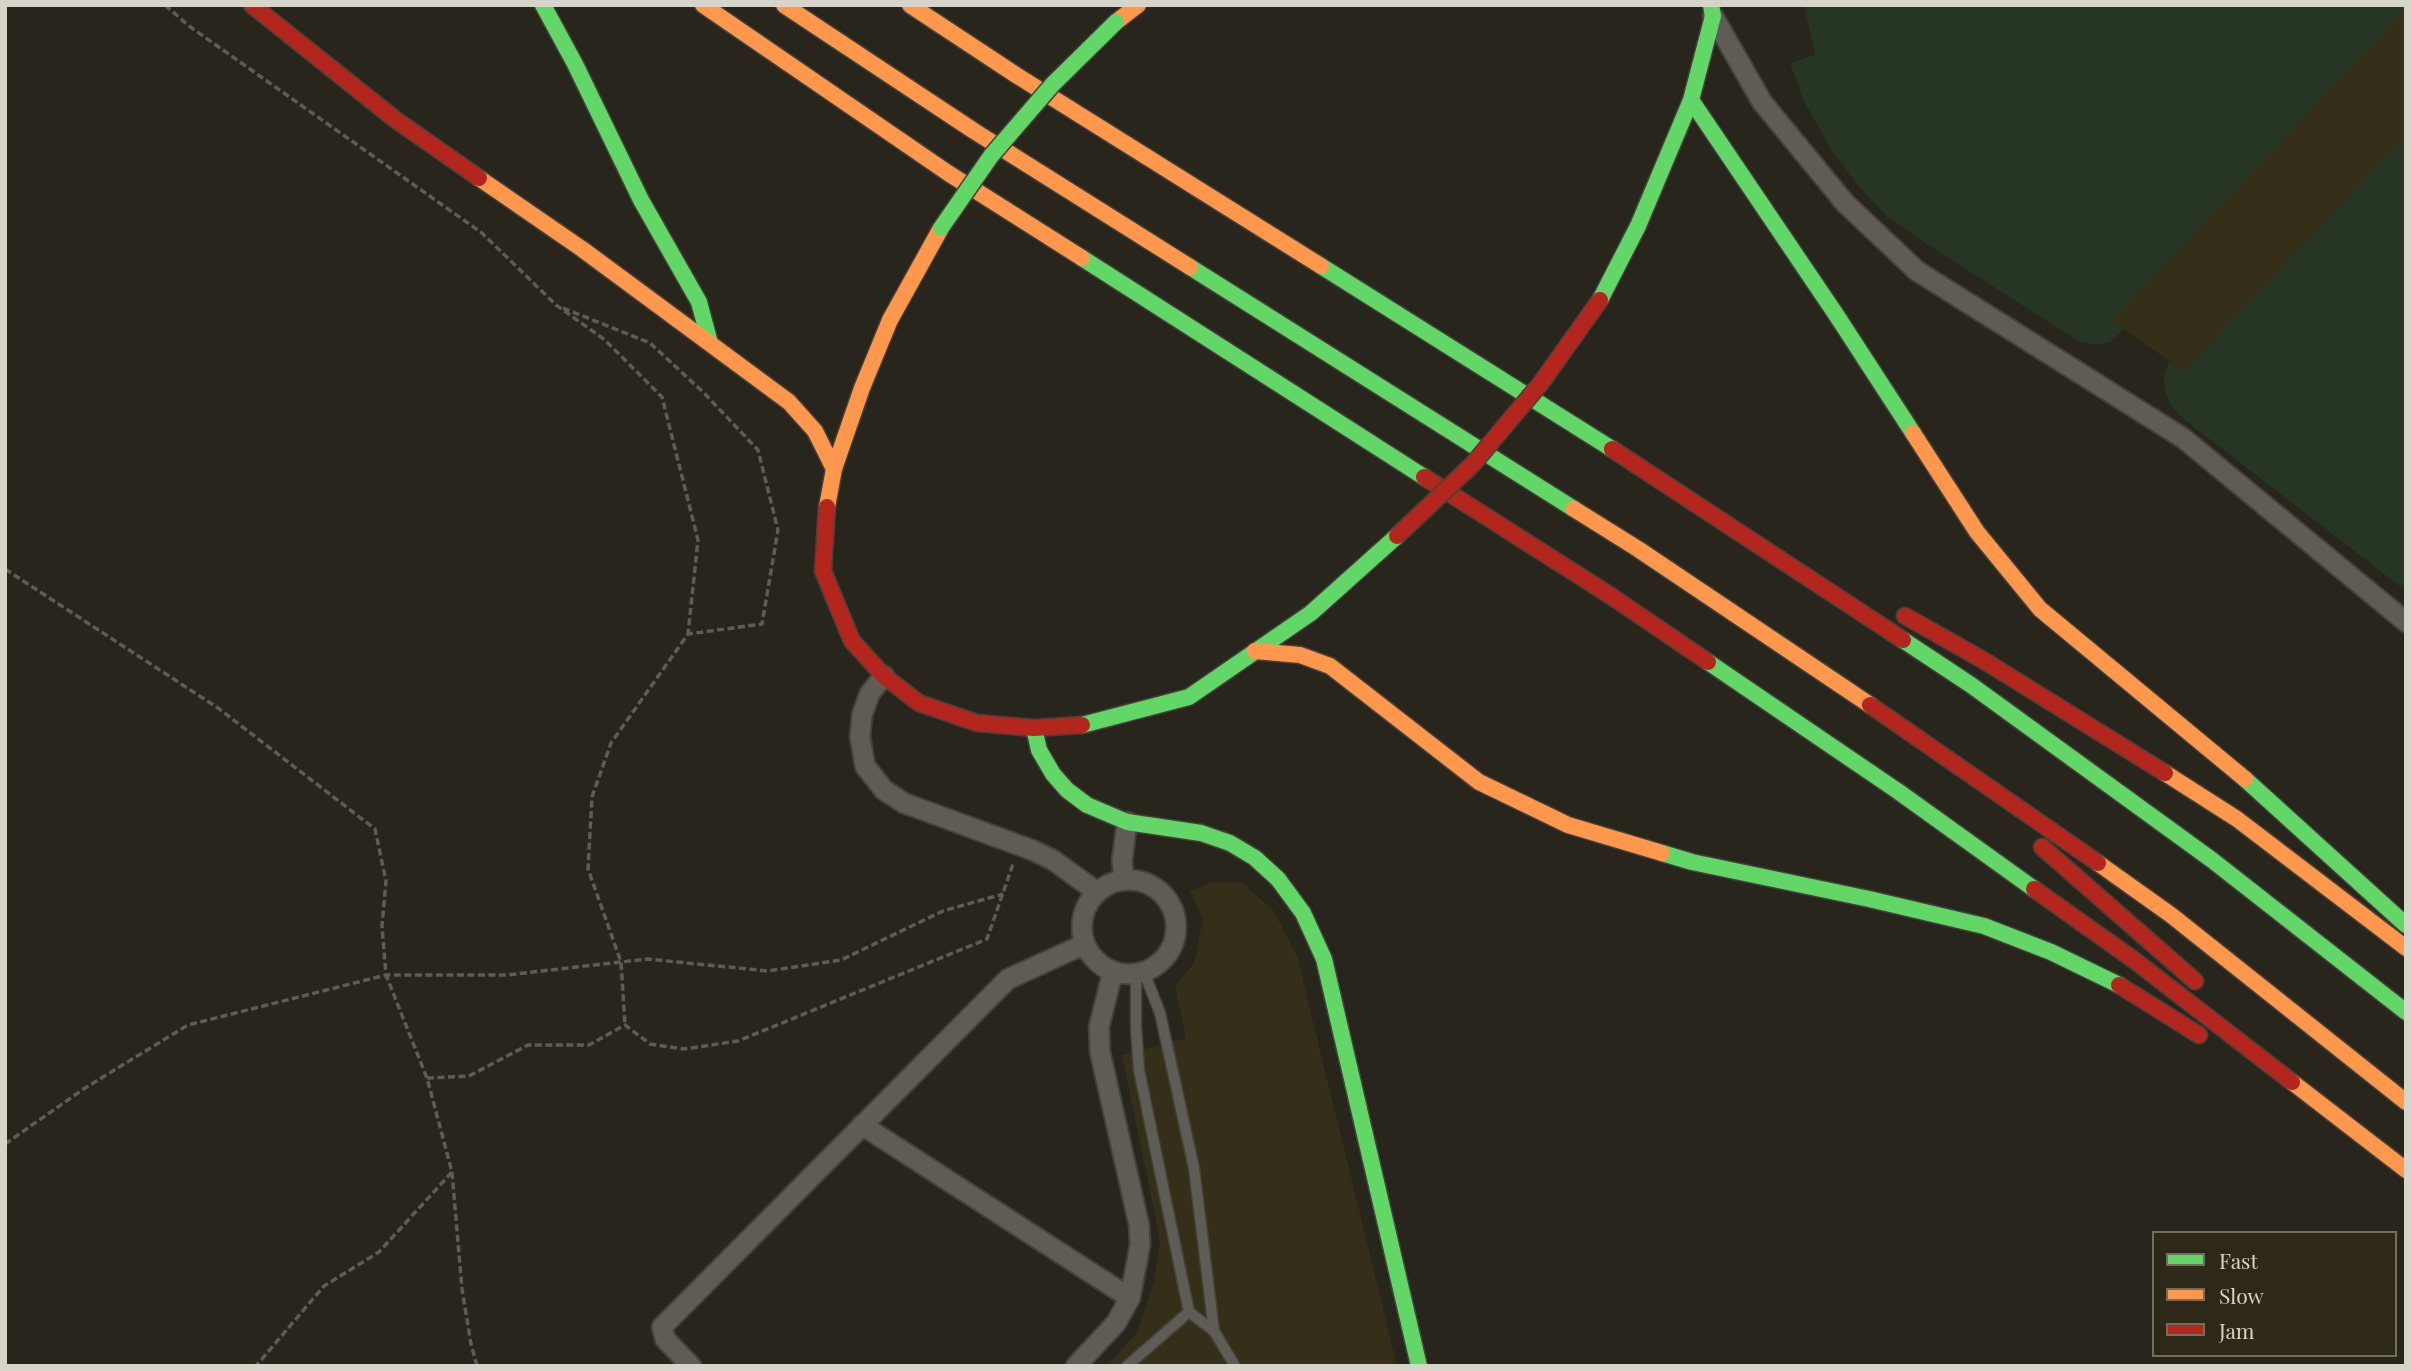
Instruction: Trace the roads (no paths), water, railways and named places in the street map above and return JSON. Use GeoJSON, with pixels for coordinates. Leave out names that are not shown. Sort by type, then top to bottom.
{"type":"FeatureCollection","features":[{"type":"Feature","properties":{"kind":"main road"},"geometry":{"type":"LineString","coordinates":[[252,5],[396,120],[582,249],[789,401],[815,431],[834,470]]}},
{"type":"Feature","properties":{"kind":"main road"},"geometry":{"type":"LineString","coordinates":[[543,5],[641,200],[699,302],[710,343]]}},
{"type":"Feature","properties":{"kind":"main road"},"geometry":{"type":"LineString","coordinates":[[703,5],[948,173],[1623,604],[1899,792],[2123,951],[2406,1170]]}},
{"type":"Feature","properties":{"kind":"main road"},"geometry":{"type":"LineString","coordinates":[[784,5],[985,138],[1638,549],[1931,746],[2172,915],[2406,1102]]}},
{"type":"Feature","properties":{"kind":"main road"},"geometry":{"type":"LineString","coordinates":[[910,5],[1016,75],[1671,485],[1970,685],[2213,860],[2406,1012]]}},
{"type":"Feature","properties":{"kind":"main road"},"geometry":{"type":"LineString","coordinates":[[1138,5],[1116,22],[1053,84],[1000,145],[941,228],[890,320],[862,388],[834,470],[825,515],[823,571],[852,641],[884,676],[919,703],[976,723],[1034,728],[1081,725],[1189,697],[1311,612],[1473,464],[1541,383],[1600,300],[1638,226],[1691,100],[1712,11]]}},
{"type":"Feature","properties":{"kind":"main road"},"geometry":{"type":"LineString","coordinates":[[1691,100],[1837,316],[1977,532],[2040,609],[2255,787],[2406,925]]}},
{"type":"Feature","properties":{"kind":"main road"},"geometry":{"type":"LineString","coordinates":[[1671,485],[1851,586]]}},
{"type":"Feature","properties":{"kind":"main road"},"geometry":{"type":"LineString","coordinates":[[1887,606],[2017,681],[2237,819],[2406,948]]}},
{"type":"Feature","properties":{"kind":"main road"},"geometry":{"type":"LineString","coordinates":[[1255,651],[1300,655],[1330,666],[1479,782],[1568,825],[1692,862],[1984,926],[2050,952],[2119,985],[2208,1041]]}},
{"type":"Feature","properties":{"kind":"main road"},"geometry":{"type":"LineString","coordinates":[[1034,728],[1039,750],[1053,774],[1067,790],[1087,805],[1127,822],[1202,833],[1230,843],[1255,858],[1278,879],[1303,914],[1324,959],[1419,1366]]}},
{"type":"Feature","properties":{"kind":"main road"},"geometry":{"type":"LineString","coordinates":[[1931,746],[2202,988]]}},
{"type":"Feature","properties":{"kind":"main road"},"geometry":{"type":"LineString","coordinates":[[2231,1015],[2349,1124]]}},
{"type":"Feature","properties":{"kind":"main road"},"geometry":{"type":"LineString","coordinates":[[2241,1063],[2284,1092],[2406,1189]]}},
{"type":"Feature","properties":{"kind":"street"},"geometry":{"type":"LineString","coordinates":[[1712,11],[1762,102],[1845,203],[1917,271],[2183,439],[2406,622]]}},
{"type":"Feature","properties":{"kind":"street"},"geometry":{"type":"LineString","coordinates":[[884,676],[870,693],[862,715],[860,737],[865,766],[884,790],[904,803],[1053,860],[1097,892]]}},
{"type":"Feature","properties":{"kind":"street"},"geometry":{"type":"LineString","coordinates":[[1124,879],[1122,850],[1127,822]]}},
{"type":"Feature","properties":{"kind":"street"},"geometry":{"type":"LineString","coordinates":[[1124,879],[1139,880],[1154,886],[1165,896],[1175,916],[1175,939],[1168,953],[1158,964],[1140,973],[1113,971],[1101,965],[1085,944],[1082,930],[1088,903],[1097,892],[1110,883],[1124,879]]}},
{"type":"Feature","properties":{"kind":"street"},"geometry":{"type":"LineString","coordinates":[[691,1366],[665,1339],[662,1327],[1008,979],[1085,944]]}},
{"type":"Feature","properties":{"kind":"street"},"geometry":{"type":"LineString","coordinates":[[1076,1366],[1116,1323],[1130,1298],[1140,1245],[1139,1225],[1100,1052],[1099,1027],[1113,971]]}},
{"type":"Feature","properties":{"kind":"street"},"geometry":{"type":"LineString","coordinates":[[862,1125],[1130,1298]]}},
{"type":"Feature","properties":{"kind":"lane"},"geometry":{"type":"LineString","coordinates":[[1140,973],[1136,1027],[1139,1070],[1189,1312],[1214,1331],[1235,1366]]}},
{"type":"Feature","properties":{"kind":"lane"},"geometry":{"type":"LineString","coordinates":[[1140,973],[1160,1013],[1194,1168],[1214,1331]]}},
{"type":"Feature","properties":{"kind":"lane"},"geometry":{"type":"LineString","coordinates":[[1127,1366],[1189,1312]]}}]}
